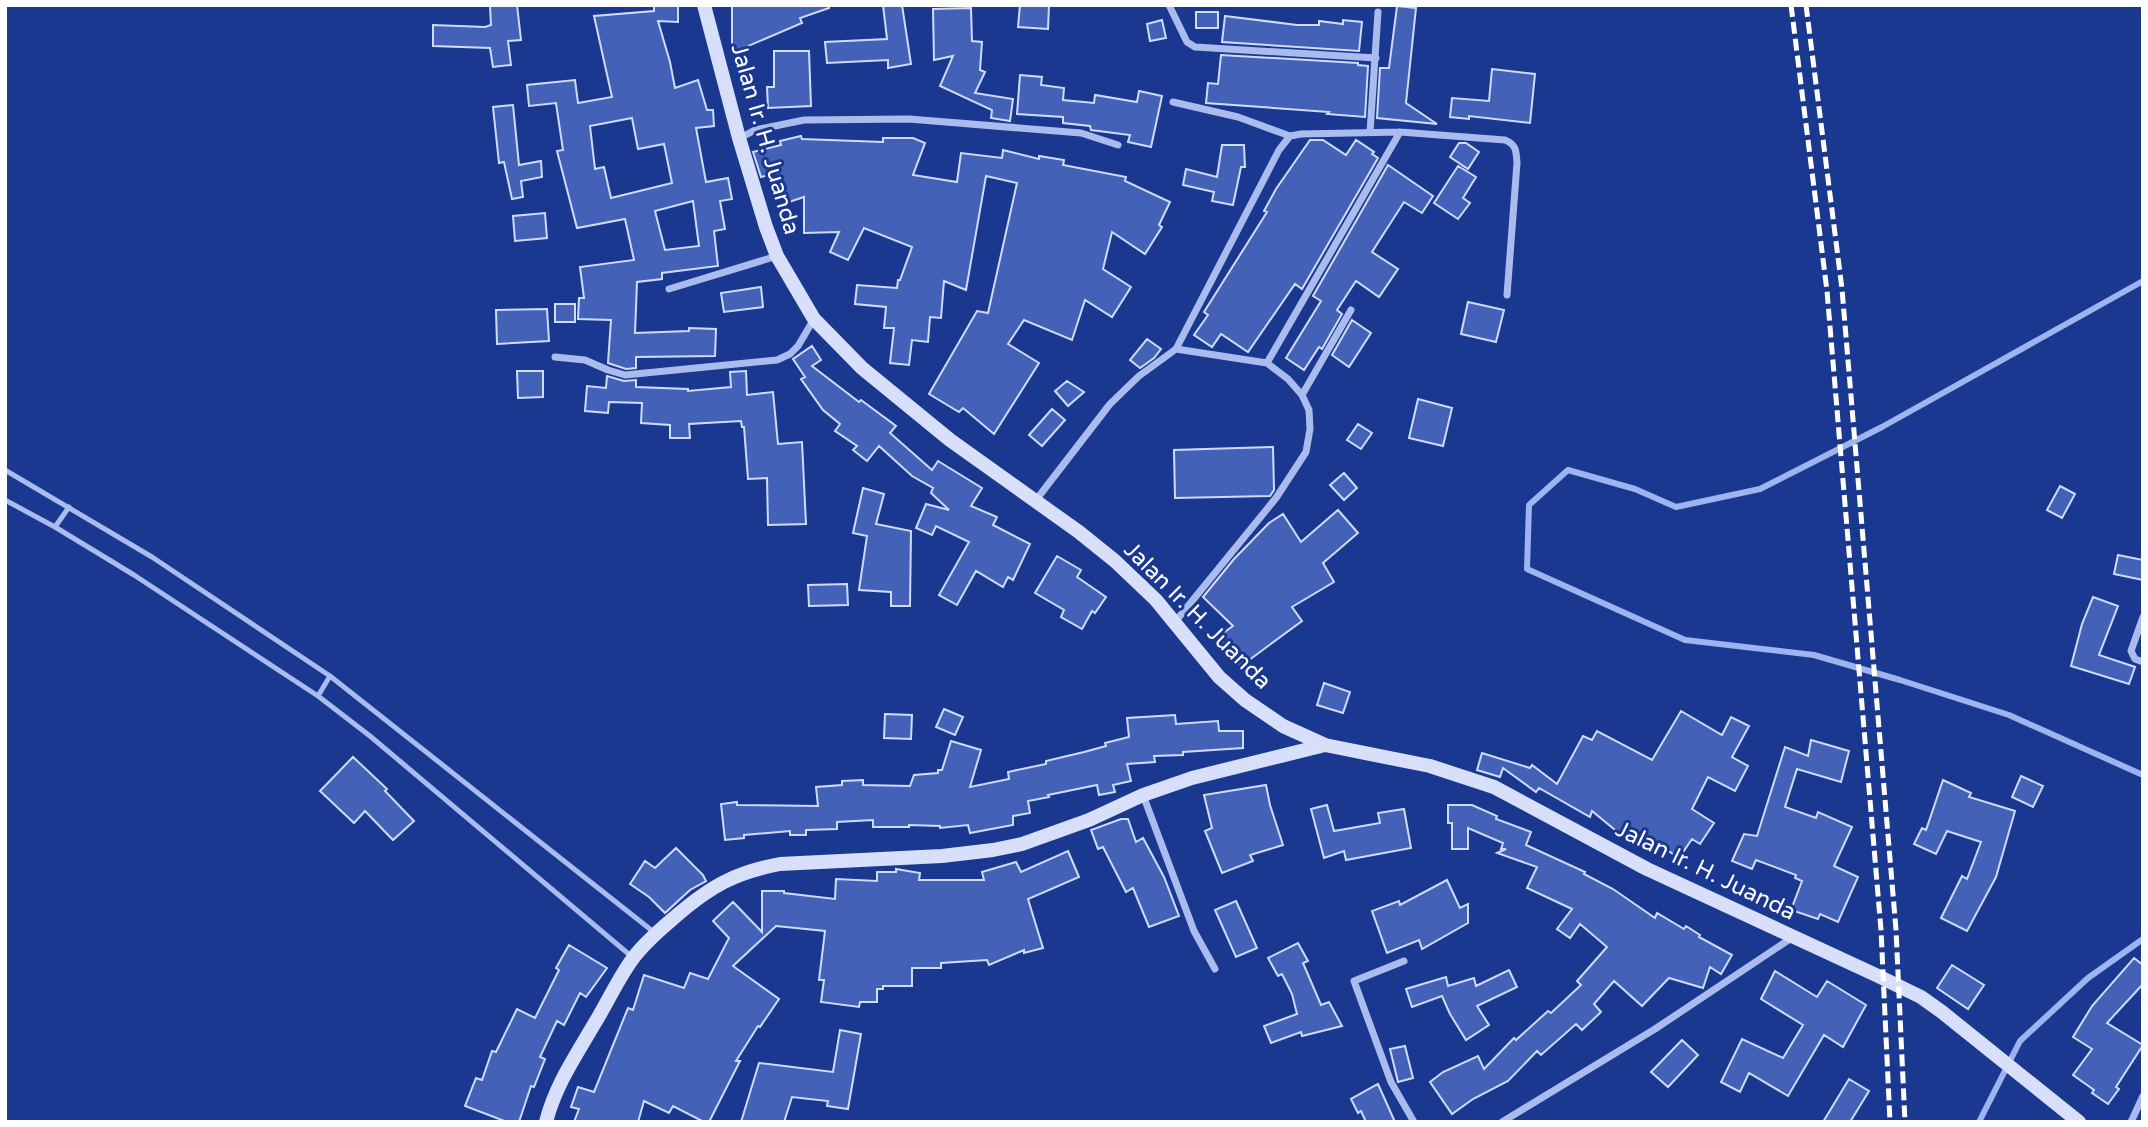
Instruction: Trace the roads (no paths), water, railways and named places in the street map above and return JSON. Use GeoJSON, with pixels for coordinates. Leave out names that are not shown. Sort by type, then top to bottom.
{"type":"FeatureCollection","features":[{"type":"Feature","properties":{"kind":"street","name":"Jalan Ir. H. Juanda"},"geometry":{"type":"LineString","coordinates":[[704,5],[739,138],[777,256],[814,319],[863,368],[950,440],[1036,500],[1115,561],[1156,600],[1220,677],[1245,700],[1283,726],[1325,745],[1420,763],[1494,788],[1647,869],[1921,998],[1974,1035],[2075,1119]]}},
{"type":"Feature","properties":{"kind":"street"},"geometry":{"type":"LineString","coordinates":[[1169,5],[1187,42],[1195,47],[1376,58]]}},
{"type":"Feature","properties":{"kind":"street"},"geometry":{"type":"LineString","coordinates":[[1370,132],[1378,12]]}},
{"type":"Feature","properties":{"kind":"street"},"geometry":{"type":"LineString","coordinates":[[1173,102],[1238,117],[1290,136],[1399,132],[1505,140],[1513,144],[1517,163],[1507,295]]}},
{"type":"Feature","properties":{"kind":"street"},"geometry":{"type":"LineString","coordinates":[[739,138],[755,130],[804,120],[909,119],[1081,133],[1118,145]]}},
{"type":"Feature","properties":{"kind":"street"},"geometry":{"type":"LineString","coordinates":[[1267,363],[1399,132]]}},
{"type":"Feature","properties":{"kind":"street"},"geometry":{"type":"LineString","coordinates":[[1036,500],[1110,404],[1139,376],[1176,349],[1279,150],[1290,136]]}},
{"type":"Feature","properties":{"kind":"street"},"geometry":{"type":"LineString","coordinates":[[669,289],[777,256]]}},
{"type":"Feature","properties":{"kind":"street"},"geometry":{"type":"LineString","coordinates":[[1302,395],[1351,310]]}},
{"type":"Feature","properties":{"kind":"street"},"geometry":{"type":"LineString","coordinates":[[555,357],[585,360],[625,375],[764,363],[790,354],[814,319]]}},
{"type":"Feature","properties":{"kind":"street"},"geometry":{"type":"LineString","coordinates":[[1174,622],[1276,498],[1306,452],[1310,429],[1309,410],[1302,395],[1288,379],[1267,363],[1176,349]]}},
{"type":"Feature","properties":{"kind":"street"},"geometry":{"type":"LineString","coordinates":[[2143,617],[2131,650],[2134,659],[2143,662]]}},
{"type":"Feature","properties":{"kind":"street"},"geometry":{"type":"LineString","coordinates":[[546,1122],[559,1085],[572,1060],[634,958],[655,933],[699,895],[743,873],[780,864],[942,856],[993,850],[1048,836],[1143,795],[1192,778],[1325,745]]}},
{"type":"Feature","properties":{"kind":"street"},"geometry":{"type":"LineString","coordinates":[[1143,795],[1194,931],[1216,970]]}},
{"type":"Feature","properties":{"kind":"street"},"geometry":{"type":"LineString","coordinates":[[1502,1122],[1655,1028],[1793,937]]}},
{"type":"Feature","properties":{"kind":"street"},"geometry":{"type":"LineString","coordinates":[[1404,961],[1354,981],[1391,1082],[1414,1122]]}},
{"type":"Feature","properties":{"kind":"street"},"geometry":{"type":"LineString","coordinates":[[2130,1122],[2143,1096]]}},
{"type":"Feature","properties":{"kind":"lane"},"geometry":{"type":"LineString","coordinates":[[5,470],[152,557],[330,676],[655,933]]}},
{"type":"Feature","properties":{"kind":"lane"},"geometry":{"type":"LineString","coordinates":[[5,500],[134,575],[318,696],[370,736],[634,958]]}},
{"type":"Feature","properties":{"kind":"lane"},"geometry":{"type":"LineString","coordinates":[[55,527],[69,507]]}},
{"type":"Feature","properties":{"kind":"lane"},"geometry":{"type":"LineString","coordinates":[[318,696],[330,676]]}},
{"type":"Feature","properties":{"kind":"waterway"},"geometry":{"type":"LineString","coordinates":[[2143,281],[1882,427],[1760,489],[1676,507],[1635,489],[1568,470],[1529,505],[1527,569],[1685,640],[1814,655],[1900,680],[2009,715],[2143,775]]}},
{"type":"Feature","properties":{"kind":"waterway"},"geometry":{"type":"LineString","coordinates":[[1979,1122],[2020,1041],[2088,978],[2143,939]]}},
{"type":"Feature","properties":{"kind":"railway"},"geometry":{"type":"LineString","coordinates":[[1791,5],[1827,291],[1881,930],[1890,1122]]}},
{"type":"Feature","properties":{"kind":"railway"},"geometry":{"type":"LineString","coordinates":[[1806,5],[1842,289],[1896,930],[1905,1122]]}}]}
